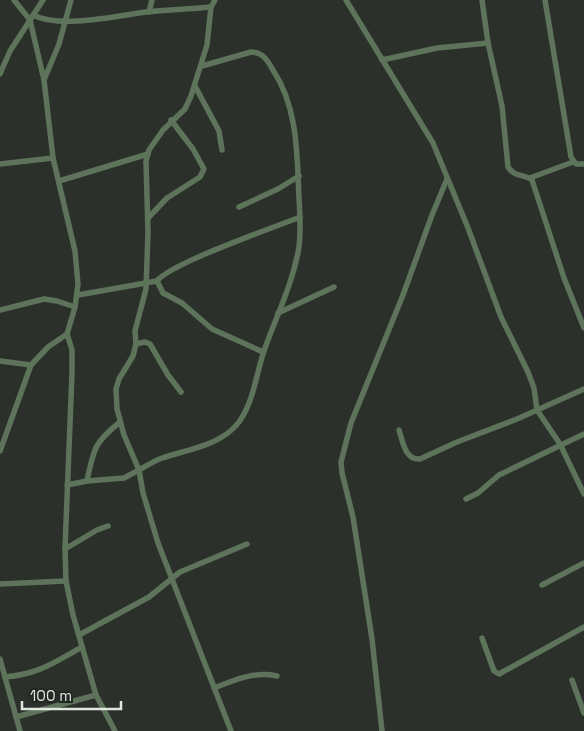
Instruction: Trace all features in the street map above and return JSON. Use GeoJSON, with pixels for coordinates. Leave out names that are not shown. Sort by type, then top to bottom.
{"type":"FeatureCollection","features":[{"type":"Feature","properties":{"kind":"street"},"geometry":{"type":"LineString","coordinates":[[14,0],[32,18],[44,80],[53,158],[76,256],[78,295],[67,334],[71,346],[72,372],[65,548],[66,581],[96,695],[115,731]]}},
{"type":"Feature","properties":{"kind":"street"},"geometry":{"type":"LineString","coordinates":[[0,74],[10,51],[43,0]]}},
{"type":"Feature","properties":{"kind":"street"},"geometry":{"type":"LineString","coordinates":[[44,80],[59,44],[71,0]]}},
{"type":"Feature","properties":{"kind":"street"},"geometry":{"type":"LineString","coordinates":[[149,12],[152,0]]}},
{"type":"Feature","properties":{"kind":"street"},"geometry":{"type":"LineString","coordinates":[[215,0],[211,7],[207,45],[202,66],[187,106],[171,120],[148,154],[146,179],[148,218],[147,282],[135,332],[136,344],[133,356],[117,383],[116,397],[120,422],[127,444],[139,470],[148,514],[231,731]]}},
{"type":"Feature","properties":{"kind":"street"},"geometry":{"type":"LineString","coordinates":[[346,0],[429,134],[501,317],[528,372],[537,410],[560,444],[584,492]]}},
{"type":"Feature","properties":{"kind":"street"},"geometry":{"type":"LineString","coordinates":[[482,0],[488,43],[502,106],[508,167],[512,173],[530,178],[573,162],[579,165],[584,164]]}},
{"type":"Feature","properties":{"kind":"street"},"geometry":{"type":"LineString","coordinates":[[545,0],[573,162]]}},
{"type":"Feature","properties":{"kind":"street"},"geometry":{"type":"LineString","coordinates":[[32,18],[65,21],[211,7]]}},
{"type":"Feature","properties":{"kind":"street"},"geometry":{"type":"LineString","coordinates":[[382,60],[437,48],[488,43]]}},
{"type":"Feature","properties":{"kind":"street"},"geometry":{"type":"LineString","coordinates":[[67,485],[86,481],[124,478],[160,459],[218,440],[233,429],[244,415],[250,402],[263,352],[297,257],[300,238],[300,217],[297,142],[289,107],[279,79],[267,60],[260,53],[251,52],[202,66]]}},
{"type":"Feature","properties":{"kind":"street"},"geometry":{"type":"LineString","coordinates":[[195,86],[218,130],[222,150]]}},
{"type":"Feature","properties":{"kind":"street"},"geometry":{"type":"LineString","coordinates":[[148,218],[167,198],[200,176],[204,169],[194,149],[171,120]]}},
{"type":"Feature","properties":{"kind":"street"},"geometry":{"type":"LineString","coordinates":[[59,181],[148,154]]}},
{"type":"Feature","properties":{"kind":"street"},"geometry":{"type":"LineString","coordinates":[[0,164],[53,158]]}},
{"type":"Feature","properties":{"kind":"street"},"geometry":{"type":"LineString","coordinates":[[239,207],[278,189],[299,176]]}},
{"type":"Feature","properties":{"kind":"street"},"geometry":{"type":"LineString","coordinates":[[530,178],[536,189],[564,278],[584,328]]}},
{"type":"Feature","properties":{"kind":"street"},"geometry":{"type":"LineString","coordinates":[[382,731],[371,632],[353,517],[341,462],[351,423],[447,180]]}},
{"type":"Feature","properties":{"kind":"street"},"geometry":{"type":"LineString","coordinates":[[78,295],[157,281],[166,272],[300,217]]}},
{"type":"Feature","properties":{"kind":"street"},"geometry":{"type":"LineString","coordinates":[[157,281],[163,293],[182,304],[212,329],[263,352]]}},
{"type":"Feature","properties":{"kind":"street"},"geometry":{"type":"LineString","coordinates":[[278,313],[334,287]]}},
{"type":"Feature","properties":{"kind":"street"},"geometry":{"type":"LineString","coordinates":[[0,310],[44,299],[75,307]]}},
{"type":"Feature","properties":{"kind":"street"},"geometry":{"type":"LineString","coordinates":[[0,451],[31,365],[48,348],[67,334]]}},
{"type":"Feature","properties":{"kind":"street"},"geometry":{"type":"LineString","coordinates":[[136,344],[145,342],[150,344],[168,375],[182,392]]}},
{"type":"Feature","properties":{"kind":"street"},"geometry":{"type":"LineString","coordinates":[[0,361],[31,365]]}},
{"type":"Feature","properties":{"kind":"street"},"geometry":{"type":"LineString","coordinates":[[398,430],[409,456],[414,459],[420,459],[584,389]]}},
{"type":"Feature","properties":{"kind":"street"},"geometry":{"type":"LineString","coordinates":[[86,481],[97,445],[104,435],[120,422]]}},
{"type":"Feature","properties":{"kind":"street"},"geometry":{"type":"LineString","coordinates":[[466,500],[478,493],[495,476],[584,434]]}},
{"type":"Feature","properties":{"kind":"street"},"geometry":{"type":"LineString","coordinates":[[65,548],[108,526]]}},
{"type":"Feature","properties":{"kind":"street"},"geometry":{"type":"LineString","coordinates":[[79,635],[159,590],[171,578],[190,567],[247,544]]}},
{"type":"Feature","properties":{"kind":"street"},"geometry":{"type":"LineString","coordinates":[[542,586],[584,563]]}},
{"type":"Feature","properties":{"kind":"street"},"geometry":{"type":"LineString","coordinates":[[0,584],[66,581]]}},
{"type":"Feature","properties":{"kind":"street"},"geometry":{"type":"LineString","coordinates":[[482,638],[494,671],[499,674],[584,627]]}},
{"type":"Feature","properties":{"kind":"street"},"geometry":{"type":"LineString","coordinates":[[4,680],[41,670],[82,647]]}},
{"type":"Feature","properties":{"kind":"street"},"geometry":{"type":"LineString","coordinates":[[0,658],[4,680],[20,731]]}},
{"type":"Feature","properties":{"kind":"street"},"geometry":{"type":"LineString","coordinates":[[214,688],[246,676],[264,674],[277,676]]}},
{"type":"Feature","properties":{"kind":"street"},"geometry":{"type":"LineString","coordinates":[[572,680],[584,712]]}},
{"type":"Feature","properties":{"kind":"street"},"geometry":{"type":"LineString","coordinates":[[16,717],[96,695]]}}]}
